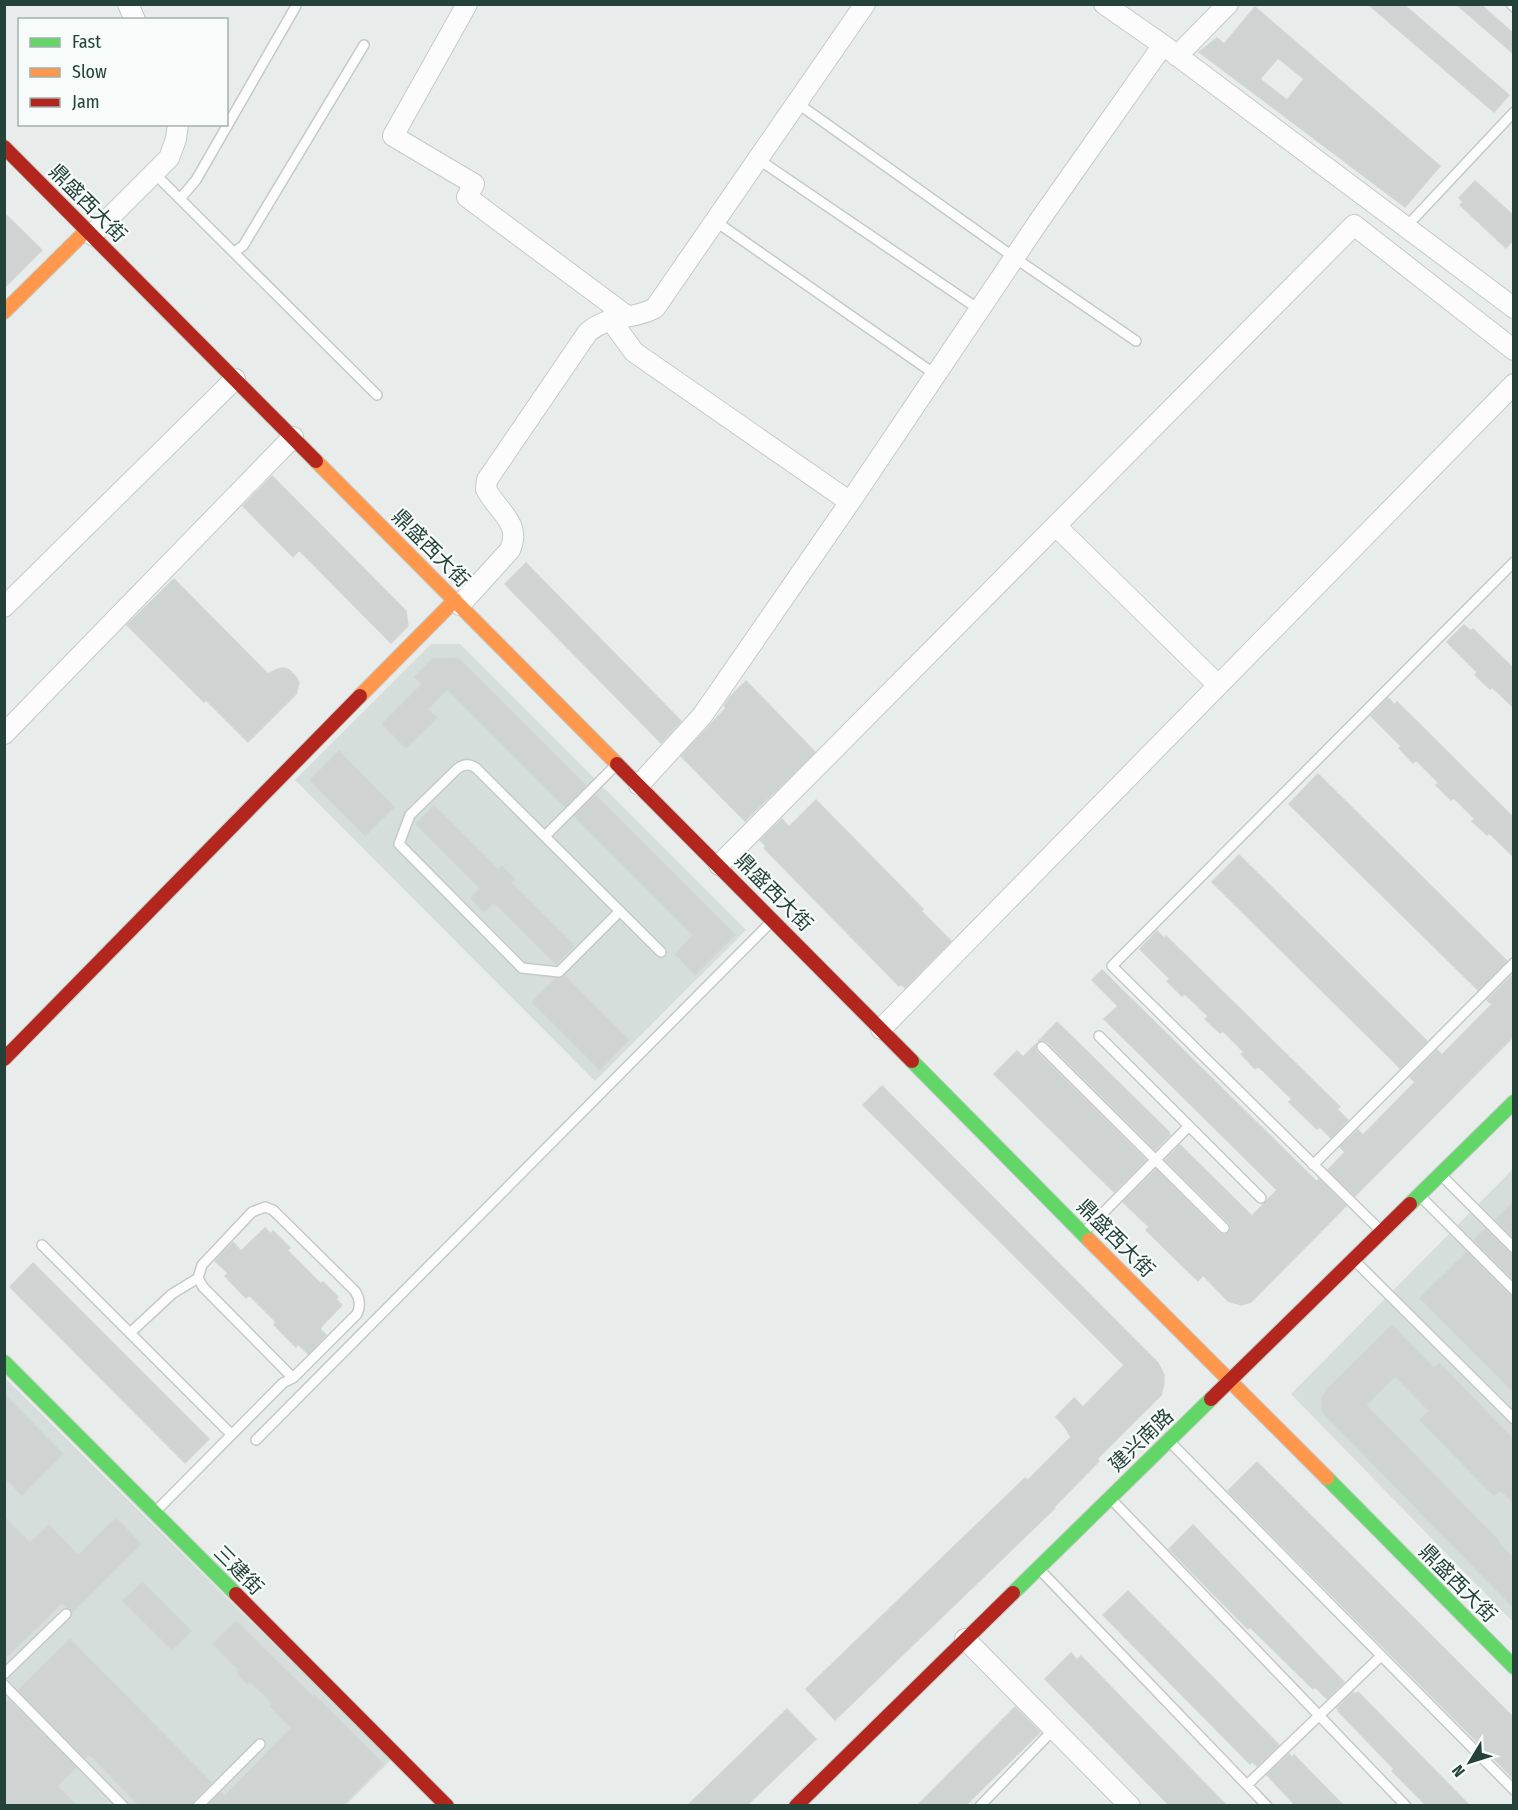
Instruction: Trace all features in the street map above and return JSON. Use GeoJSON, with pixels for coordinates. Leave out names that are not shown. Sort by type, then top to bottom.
{"type":"FeatureCollection","features":[{"type":"Feature","properties":{"kind":"street"},"geometry":{"type":"LineString","coordinates":[[128,4],[134,18]]}},
{"type":"Feature","properties":{"kind":"street"},"geometry":{"type":"LineString","coordinates":[[467,4],[393,136],[474,184],[467,197],[618,318],[634,352],[850,502]]}},
{"type":"Feature","properties":{"kind":"street"},"geometry":{"type":"LineString","coordinates":[[4,1059],[510,550],[514,539],[513,527],[486,489],[487,480],[588,332],[597,325],[618,318],[645,314],[655,308],[865,4]]}},
{"type":"Feature","properties":{"kind":"street"},"geometry":{"type":"LineString","coordinates":[[1104,4],[1514,308]]}},
{"type":"Feature","properties":{"kind":"street"},"geometry":{"type":"LineString","coordinates":[[639,785],[702,716],[1015,258],[1170,51],[1228,4]]}},
{"type":"Feature","properties":{"kind":"street"},"geometry":{"type":"LineString","coordinates":[[4,312],[169,158],[178,126]]}},
{"type":"Feature","properties":{"kind":"street","name":"鼎盛西大街"},"geometry":{"type":"LineString","coordinates":[[4,147],[1514,1667]]}},
{"type":"Feature","properties":{"kind":"street"},"geometry":{"type":"LineString","coordinates":[[719,865],[1354,225],[1514,350]]}},
{"type":"Feature","properties":{"kind":"street"},"geometry":{"type":"LineString","coordinates":[[4,607],[235,379]]}},
{"type":"Feature","properties":{"kind":"street"},"geometry":{"type":"LineString","coordinates":[[881,1029],[1514,384]]}},
{"type":"Feature","properties":{"kind":"street"},"geometry":{"type":"LineString","coordinates":[[4,734],[293,437]]}},
{"type":"Feature","properties":{"kind":"street"},"geometry":{"type":"LineString","coordinates":[[1056,526],[1218,685]]}},
{"type":"Feature","properties":{"kind":"street","name":"建兴南路"},"geometry":{"type":"LineString","coordinates":[[796,1806],[1514,1102]]}},
{"type":"Feature","properties":{"kind":"street","name":"三建街"},"geometry":{"type":"LineString","coordinates":[[4,1362],[154,1512],[435,1802]]}},
{"type":"Feature","properties":{"kind":"street"},"geometry":{"type":"LineString","coordinates":[[965,1639],[1130,1806]]}},
{"type":"Feature","properties":{"kind":"lane"},"geometry":{"type":"LineString","coordinates":[[228,125],[297,6]]}},
{"type":"Feature","properties":{"kind":"lane"},"geometry":{"type":"LineString","coordinates":[[234,252],[243,246],[364,45]]}},
{"type":"Feature","properties":{"kind":"lane"},"geometry":{"type":"LineString","coordinates":[[797,103],[1136,341]]}},
{"type":"Feature","properties":{"kind":"lane"},"geometry":{"type":"LineString","coordinates":[[1406,227],[1514,112]]}},
{"type":"Feature","properties":{"kind":"lane"},"geometry":{"type":"LineString","coordinates":[[180,199],[196,180],[227,126]]}},
{"type":"Feature","properties":{"kind":"lane"},"geometry":{"type":"LineString","coordinates":[[758,159],[980,310]]}},
{"type":"Feature","properties":{"kind":"lane"},"geometry":{"type":"LineString","coordinates":[[154,173],[377,395]]}},
{"type":"Feature","properties":{"kind":"lane"},"geometry":{"type":"LineString","coordinates":[[715,221],[936,375]]}},
{"type":"Feature","properties":{"kind":"lane"},"geometry":{"type":"LineString","coordinates":[[1381,1232],[1112,966],[1514,562]]}},
{"type":"Feature","properties":{"kind":"lane"},"geometry":{"type":"LineString","coordinates":[[545,836],[618,763]]}},
{"type":"Feature","properties":{"kind":"lane"},"geometry":{"type":"LineString","coordinates":[[620,911],[559,972],[522,968],[399,844],[410,815],[456,769],[466,764],[476,768],[545,836],[620,911],[661,952]]}},
{"type":"Feature","properties":{"kind":"lane"},"geometry":{"type":"LineString","coordinates":[[256,1440],[774,920]]}},
{"type":"Feature","properties":{"kind":"lane"},"geometry":{"type":"LineString","coordinates":[[1313,1165],[1514,963]]}},
{"type":"Feature","properties":{"kind":"lane"},"geometry":{"type":"LineString","coordinates":[[1099,1036],[1261,1198]]}},
{"type":"Feature","properties":{"kind":"lane"},"geometry":{"type":"LineString","coordinates":[[1042,1047],[1224,1228]]}},
{"type":"Feature","properties":{"kind":"lane"},"geometry":{"type":"LineString","coordinates":[[1083,1233],[1189,1126]]}},
{"type":"Feature","properties":{"kind":"lane"},"geometry":{"type":"LineString","coordinates":[[1440,1174],[1514,1248]]}},
{"type":"Feature","properties":{"kind":"lane"},"geometry":{"type":"LineString","coordinates":[[1419,1195],[1514,1290]]}},
{"type":"Feature","properties":{"kind":"lane"},"geometry":{"type":"LineString","coordinates":[[130,1333],[172,1294],[198,1278],[202,1265],[252,1212],[265,1208],[273,1210],[355,1291],[359,1298],[360,1309],[357,1314],[293,1378],[282,1383],[154,1512]]}},
{"type":"Feature","properties":{"kind":"lane"},"geometry":{"type":"LineString","coordinates":[[42,1245],[231,1434]]}},
{"type":"Feature","properties":{"kind":"lane"},"geometry":{"type":"LineString","coordinates":[[1353,1259],[1514,1419]]}},
{"type":"Feature","properties":{"kind":"lane"},"geometry":{"type":"LineString","coordinates":[[198,1278],[203,1287],[293,1378]]}},
{"type":"Feature","properties":{"kind":"lane"},"geometry":{"type":"LineString","coordinates":[[1168,1440],[1514,1790]]}},
{"type":"Feature","properties":{"kind":"lane"},"geometry":{"type":"LineString","coordinates":[[1110,1498],[1406,1806]]}},
{"type":"Feature","properties":{"kind":"lane"},"geometry":{"type":"LineString","coordinates":[[1038,1568],[1267,1806]]}},
{"type":"Feature","properties":{"kind":"lane"},"geometry":{"type":"LineString","coordinates":[[4,1674],[66,1614]]}},
{"type":"Feature","properties":{"kind":"lane"},"geometry":{"type":"LineString","coordinates":[[1247,1785],[1381,1656]]}},
{"type":"Feature","properties":{"kind":"lane"},"geometry":{"type":"LineString","coordinates":[[4,1685],[123,1806]]}},
{"type":"Feature","properties":{"kind":"lane"},"geometry":{"type":"LineString","coordinates":[[980,1806],[1054,1729]]}},
{"type":"Feature","properties":{"kind":"lane"},"geometry":{"type":"LineString","coordinates":[[198,1806],[260,1744]]}},
{"type":"Feature","properties":{"kind":"shaded area"},"geometry":{"type":"Polygon","coordinates":[[[431,644],[460,644],[746,930],[595,1081],[295,780],[431,644]]]}},
{"type":"Feature","properties":{"kind":"shaded area"},"geometry":{"type":"Polygon","coordinates":[[[1513,1169],[1513,1622],[1291,1394],[1513,1169]]]}},
{"type":"Feature","properties":{"kind":"shaded area"},"geometry":{"type":"Polygon","coordinates":[[[4,1377],[391,1760],[346,1805],[5,1805],[4,1377]]]}},
{"type":"Feature","properties":{"kind":"building"},"geometry":{"type":"Polygon","coordinates":[[[1368,4],[1403,4],[1509,95],[1494,112],[1368,4]]]}},
{"type":"Feature","properties":{"kind":"building"},"geometry":{"type":"Polygon","coordinates":[[[1456,4],[1480,4],[1514,34],[1514,54],[1456,4]]]}},
{"type":"Feature","properties":{"kind":"building"},"geometry":{"type":"Polygon","coordinates":[[[1255,7],[1440,166],[1405,207],[1199,52],[1217,38],[1224,44],[1255,7]],[[1278,58],[1260,79],[1287,100],[1304,79],[1278,58]]]}},
{"type":"Feature","properties":{"kind":"building"},"geometry":{"type":"Polygon","coordinates":[[[1475,181],[1514,216],[1514,239],[1506,248],[1460,205],[1463,202],[1459,198],[1475,181]]]}},
{"type":"Feature","properties":{"kind":"building"},"geometry":{"type":"Polygon","coordinates":[[[4,213],[42,250],[4,288],[4,213]]]}},
{"type":"Feature","properties":{"kind":"building"},"geometry":{"type":"Polygon","coordinates":[[[272,476],[406,611],[408,626],[391,643],[299,550],[293,557],[243,506],[272,476]]]}},
{"type":"Feature","properties":{"kind":"building"},"geometry":{"type":"Polygon","coordinates":[[[526,563],[681,721],[661,743],[505,584],[526,563]]]}},
{"type":"Feature","properties":{"kind":"building"},"geometry":{"type":"Polygon","coordinates":[[[174,579],[268,674],[284,668],[297,678],[299,683],[296,694],[248,742],[206,700],[204,702],[127,625],[174,579]]]}},
{"type":"Feature","properties":{"kind":"building"},"geometry":{"type":"Polygon","coordinates":[[[1464,625],[1471,631],[1473,629],[1514,669],[1514,708],[1492,687],[1490,689],[1475,675],[1477,672],[1447,642],[1464,625]]]}},
{"type":"Feature","properties":{"kind":"building"},"geometry":{"type":"Polygon","coordinates":[[[458,658],[586,786],[565,807],[447,689],[428,709],[437,718],[406,748],[382,724],[422,684],[415,677],[433,659],[458,658]]]}},
{"type":"Feature","properties":{"kind":"building"},"geometry":{"type":"Polygon","coordinates":[[[746,681],[815,752],[745,821],[681,756],[726,708],[724,706],[730,697],[746,681]]]}},
{"type":"Feature","properties":{"kind":"building"},"geometry":{"type":"Polygon","coordinates":[[[1388,698],[1395,705],[1397,702],[1514,818],[1514,857],[1489,833],[1487,835],[1472,821],[1475,819],[1454,798],[1451,800],[1436,785],[1439,783],[1416,760],[1413,763],[1399,748],[1401,746],[1371,716],[1388,698]]]}},
{"type":"Feature","properties":{"kind":"building"},"geometry":{"type":"Polygon","coordinates":[[[339,751],[394,807],[365,836],[310,780],[339,751]]]}},
{"type":"Feature","properties":{"kind":"building"},"geometry":{"type":"Polygon","coordinates":[[[1318,774],[1507,961],[1478,990],[1289,804],[1318,774]]]}},
{"type":"Feature","properties":{"kind":"building"},"geometry":{"type":"Polygon","coordinates":[[[595,795],[735,935],[695,975],[675,954],[693,935],[574,816],[595,795]]]}},
{"type":"Feature","properties":{"kind":"building"},"geometry":{"type":"Polygon","coordinates":[[[816,800],[923,909],[921,911],[951,941],[905,988],[901,984],[899,986],[764,848],[766,846],[760,840],[782,819],[789,827],[816,800]]]}},
{"type":"Feature","properties":{"kind":"building"},"geometry":{"type":"Polygon","coordinates":[[[434,806],[498,870],[502,866],[515,879],[511,883],[574,946],[556,964],[494,902],[484,912],[471,898],[480,888],[416,824],[434,806]]]}},
{"type":"Feature","properties":{"kind":"building"},"geometry":{"type":"Polygon","coordinates":[[[1239,855],[1427,1041],[1400,1068],[1212,882],[1239,855]]]}},
{"type":"Feature","properties":{"kind":"building"},"geometry":{"type":"Polygon","coordinates":[[[1157,931],[1164,938],[1166,936],[1340,1107],[1337,1109],[1348,1120],[1331,1138],[1320,1127],[1317,1129],[1289,1102],[1292,1099],[1258,1066],[1255,1069],[1241,1054],[1244,1052],[1223,1031],[1220,1033],[1205,1019],[1208,1016],[1185,994],[1182,996],[1167,981],[1170,979],[1140,949],[1157,931]]]}},
{"type":"Feature","properties":{"kind":"building"},"geometry":{"type":"Polygon","coordinates":[[[1102,970],[1317,1182],[1319,1179],[1346,1206],[1251,1302],[1241,1305],[1228,1301],[1203,1275],[1198,1281],[1146,1230],[1149,1227],[1123,1202],[1156,1169],[1219,1233],[1225,1235],[1229,1232],[1231,1227],[1229,1223],[1165,1160],[1180,1145],[1252,1216],[1277,1190],[1104,1019],[1118,1006],[1092,980],[1102,970]]]}},
{"type":"Feature","properties":{"kind":"building"},"geometry":{"type":"Polygon","coordinates":[[[1514,973],[1514,1036],[1355,1196],[1328,1170],[1345,1152],[1340,1147],[1358,1130],[1363,1135],[1415,1082],[1410,1077],[1437,1050],[1442,1055],[1492,1004],[1487,1000],[1514,973]]]}},
{"type":"Feature","properties":{"kind":"building"},"geometry":{"type":"Polygon","coordinates":[[[565,976],[629,1040],[600,1070],[532,1002],[556,978],[565,976]]]}},
{"type":"Feature","properties":{"kind":"building"},"geometry":{"type":"Polygon","coordinates":[[[1057,1022],[1169,1132],[1170,1135],[1155,1150],[1047,1042],[1043,1040],[1038,1042],[1057,1022]]]}},
{"type":"Feature","properties":{"kind":"building"},"geometry":{"type":"Polygon","coordinates":[[[1037,1043],[1035,1048],[1037,1052],[1146,1160],[1114,1192],[994,1074],[1017,1051],[1023,1057],[1037,1043]]]}},
{"type":"Feature","properties":{"kind":"building"},"geometry":{"type":"Polygon","coordinates":[[[882,1086],[1158,1363],[1164,1375],[1164,1384],[1161,1395],[1097,1459],[1099,1461],[1055,1508],[835,1720],[806,1689],[1025,1478],[1028,1480],[1071,1437],[1056,1417],[1074,1398],[1083,1407],[1124,1365],[863,1105],[882,1086]]]}},
{"type":"Feature","properties":{"kind":"building"},"geometry":{"type":"Polygon","coordinates":[[[1514,1202],[1514,1238],[1495,1220],[1514,1202]]]}},
{"type":"Feature","properties":{"kind":"building"},"geometry":{"type":"Polygon","coordinates":[[[265,1228],[271,1234],[273,1231],[290,1248],[287,1250],[321,1284],[323,1282],[338,1297],[336,1299],[342,1305],[322,1326],[320,1329],[326,1335],[308,1354],[298,1344],[296,1347],[274,1325],[276,1322],[249,1295],[246,1298],[225,1276],[228,1273],[215,1261],[233,1242],[241,1251],[265,1228]]]}},
{"type":"Feature","properties":{"kind":"building"},"geometry":{"type":"Polygon","coordinates":[[[1485,1229],[1509,1253],[1514,1255],[1514,1280],[1474,1240],[1485,1229]]]}},
{"type":"Feature","properties":{"kind":"building"},"geometry":{"type":"Polygon","coordinates":[[[1467,1252],[1509,1295],[1514,1297],[1514,1393],[1420,1298],[1467,1252]]]}},
{"type":"Feature","properties":{"kind":"building"},"geometry":{"type":"Polygon","coordinates":[[[33,1263],[209,1439],[185,1463],[10,1287],[33,1263]]]}},
{"type":"Feature","properties":{"kind":"building"},"geometry":{"type":"Polygon","coordinates":[[[1392,1325],[1434,1368],[1439,1363],[1514,1440],[1514,1503],[1500,1490],[1494,1496],[1420,1420],[1429,1411],[1395,1376],[1366,1405],[1514,1559],[1514,1608],[1322,1410],[1322,1398],[1327,1389],[1392,1325]]]}},
{"type":"Feature","properties":{"kind":"building"},"geometry":{"type":"Polygon","coordinates":[[[4,1394],[63,1454],[22,1495],[4,1477],[4,1394]]]}},
{"type":"Feature","properties":{"kind":"building"},"geometry":{"type":"Polygon","coordinates":[[[1257,1462],[1514,1718],[1514,1779],[1228,1491],[1257,1462]]]}},
{"type":"Feature","properties":{"kind":"building"},"geometry":{"type":"Polygon","coordinates":[[[4,1517],[30,1543],[49,1525],[78,1555],[116,1518],[141,1544],[72,1612],[62,1603],[4,1659],[4,1517]]]}},
{"type":"Feature","properties":{"kind":"building"},"geometry":{"type":"Polygon","coordinates":[[[1193,1525],[1344,1682],[1327,1699],[1315,1687],[1313,1689],[1250,1627],[1248,1629],[1169,1549],[1193,1525]]]}},
{"type":"Feature","properties":{"kind":"building"},"geometry":{"type":"Polygon","coordinates":[[[142,1582],[191,1631],[172,1650],[123,1601],[142,1582]]]}},
{"type":"Feature","properties":{"kind":"building"},"geometry":{"type":"Polygon","coordinates":[[[1128,1591],[1279,1745],[1257,1766],[1252,1761],[1250,1764],[1103,1615],[1128,1591]]]}},
{"type":"Feature","properties":{"kind":"building"},"geometry":{"type":"Polygon","coordinates":[[[236,1621],[383,1764],[342,1806],[208,1806],[221,1792],[225,1796],[291,1728],[270,1706],[273,1704],[250,1681],[247,1684],[237,1673],[239,1670],[213,1644],[236,1621]]]}},
{"type":"Feature","properties":{"kind":"building"},"geometry":{"type":"Polygon","coordinates":[[[70,1639],[212,1783],[193,1801],[191,1806],[140,1806],[89,1754],[85,1758],[18,1690],[70,1639]]]}},
{"type":"Feature","properties":{"kind":"building"},"geometry":{"type":"Polygon","coordinates":[[[1071,1653],[1077,1660],[1081,1656],[1227,1806],[1170,1806],[1045,1679],[1071,1653]]]}},
{"type":"Feature","properties":{"kind":"building"},"geometry":{"type":"Polygon","coordinates":[[[1353,1692],[1355,1694],[1358,1692],[1470,1806],[1427,1806],[1338,1711],[1337,1708],[1353,1692]]]}},
{"type":"Feature","properties":{"kind":"building"},"geometry":{"type":"Polygon","coordinates":[[[9,1700],[76,1767],[57,1786],[77,1806],[4,1806],[4,1704],[9,1700]]]}},
{"type":"Feature","properties":{"kind":"building"},"geometry":{"type":"Polygon","coordinates":[[[1015,1707],[1040,1732],[965,1806],[917,1806],[1015,1707]]]}},
{"type":"Feature","properties":{"kind":"building"},"geometry":{"type":"Polygon","coordinates":[[[787,1709],[816,1739],[746,1806],[687,1806],[787,1709]]]}},
{"type":"Feature","properties":{"kind":"building"},"geometry":{"type":"Polygon","coordinates":[[[1289,1754],[1292,1758],[1294,1755],[1344,1806],[1296,1806],[1267,1775],[1289,1754]]]}},
{"type":"Feature","properties":{"kind":"traffic: fast"},"geometry":{"type":"LineString","coordinates":[[912,1061],[1089,1240]]}},
{"type":"Feature","properties":{"kind":"traffic: fast"},"geometry":{"type":"LineString","coordinates":[[1410,1204],[1514,1102]]}},
{"type":"Feature","properties":{"kind":"traffic: fast"},"geometry":{"type":"LineString","coordinates":[[4,1362],[236,1594]]}},
{"type":"Feature","properties":{"kind":"traffic: fast"},"geometry":{"type":"LineString","coordinates":[[1013,1593],[1211,1399]]}},
{"type":"Feature","properties":{"kind":"traffic: fast"},"geometry":{"type":"LineString","coordinates":[[1327,1478],[1514,1667]]}},
{"type":"Feature","properties":{"kind":"traffic: slow"},"geometry":{"type":"LineString","coordinates":[[4,312],[87,230]]}},
{"type":"Feature","properties":{"kind":"traffic: slow"},"geometry":{"type":"LineString","coordinates":[[316,461],[617,764]]}},
{"type":"Feature","properties":{"kind":"traffic: slow"},"geometry":{"type":"LineString","coordinates":[[360,696],[455,600]]}},
{"type":"Feature","properties":{"kind":"traffic: slow"},"geometry":{"type":"LineString","coordinates":[[1089,1240],[1327,1478]]}},
{"type":"Feature","properties":{"kind":"traffic: jam"},"geometry":{"type":"LineString","coordinates":[[4,147],[316,461]]}},
{"type":"Feature","properties":{"kind":"traffic: jam"},"geometry":{"type":"LineString","coordinates":[[4,1059],[360,696]]}},
{"type":"Feature","properties":{"kind":"traffic: jam"},"geometry":{"type":"LineString","coordinates":[[617,764],[912,1061]]}},
{"type":"Feature","properties":{"kind":"traffic: jam"},"geometry":{"type":"LineString","coordinates":[[1211,1399],[1410,1204]]}},
{"type":"Feature","properties":{"kind":"traffic: jam"},"geometry":{"type":"LineString","coordinates":[[796,1806],[1013,1593]]}},
{"type":"Feature","properties":{"kind":"traffic: jam"},"geometry":{"type":"LineString","coordinates":[[236,1594],[447,1806]]}}]}
